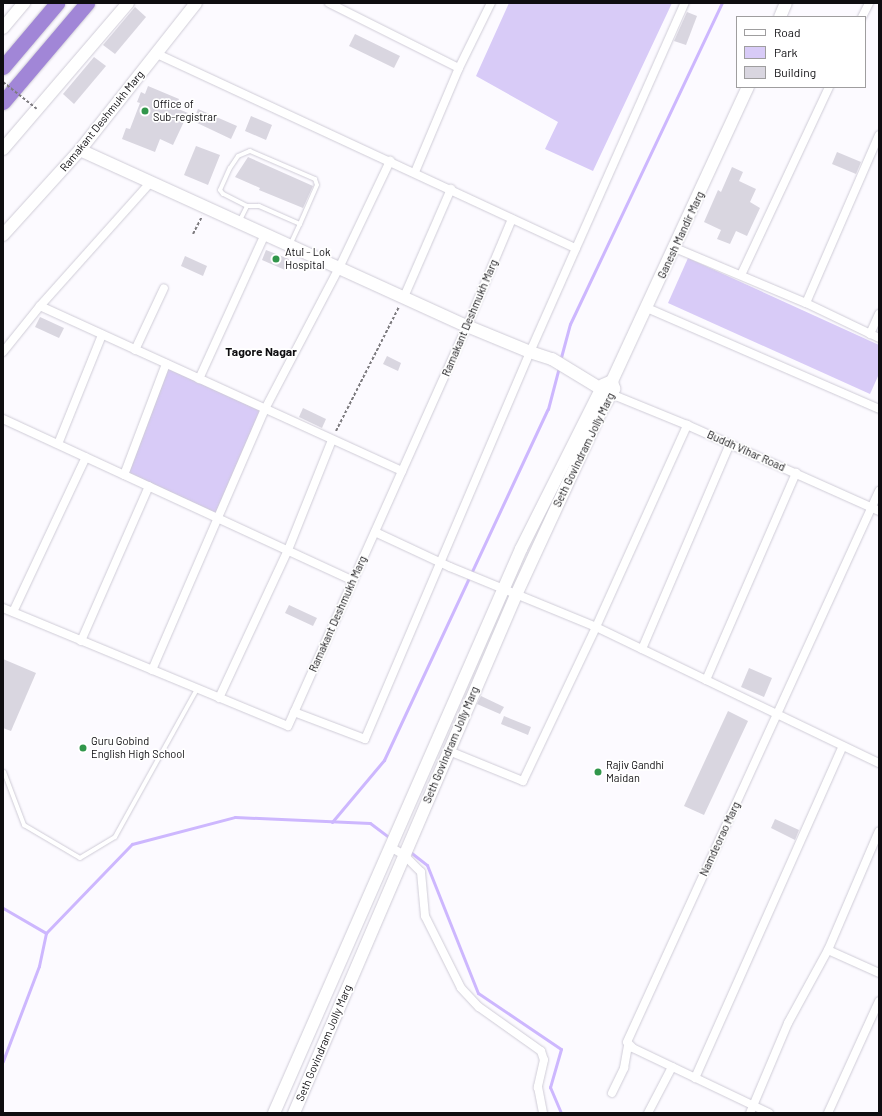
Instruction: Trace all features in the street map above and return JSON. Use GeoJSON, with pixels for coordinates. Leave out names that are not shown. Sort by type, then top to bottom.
{"type":"FeatureCollection","features":[{"type":"Feature","properties":{"kind":"highway"},"geometry":{"type":"LineString","coordinates":[[3,66],[57,3]]}},
{"type":"Feature","properties":{"kind":"highway"},"geometry":{"type":"LineString","coordinates":[[3,102],[87,3]]}},
{"type":"Feature","properties":{"kind":"street"},"geometry":{"type":"LineString","coordinates":[[3,28],[24,3]]}},
{"type":"Feature","properties":{"kind":"street"},"geometry":{"type":"LineString","coordinates":[[3,149],[128,3]]}},
{"type":"Feature","properties":{"kind":"street","name":"Ramakant Deshmukh Marg"},"geometry":{"type":"LineString","coordinates":[[3,235],[80,150],[155,53],[196,3]]}},
{"type":"Feature","properties":{"kind":"street"},"geometry":{"type":"LineString","coordinates":[[329,3],[459,68]]}},
{"type":"Feature","properties":{"kind":"street"},"geometry":{"type":"LineString","coordinates":[[415,172],[459,68],[491,3]]}},
{"type":"Feature","properties":{"kind":"street"},"geometry":{"type":"LineString","coordinates":[[294,712],[365,739],[442,562],[530,352],[685,3]]}},
{"type":"Feature","properties":{"kind":"street"},"geometry":{"type":"LineString","coordinates":[[780,16],[786,3]]}},
{"type":"Feature","properties":{"kind":"street"},"geometry":{"type":"LineString","coordinates":[[862,16],[869,3]]}},
{"type":"Feature","properties":{"kind":"street"},"geometry":{"type":"LineString","coordinates":[[155,53],[415,172],[576,248]]}},
{"type":"Feature","properties":{"kind":"street","name":"Ganesh Mandir Marg"},"geometry":{"type":"LineString","coordinates":[[612,381],[675,248],[748,88]]}},
{"type":"Feature","properties":{"kind":"street"},"geometry":{"type":"LineString","coordinates":[[741,275],[829,88]]}},
{"type":"Feature","properties":{"kind":"street"},"geometry":{"type":"LineString","coordinates":[[806,303],[879,134]]}},
{"type":"Feature","properties":{"kind":"street"},"geometry":{"type":"LineString","coordinates":[[80,150],[468,326],[530,352],[552,359],[568,367],[606,392],[503,589],[392,847],[274,1113]]}},
{"type":"Feature","properties":{"kind":"street"},"geometry":{"type":"LineString","coordinates":[[152,670],[219,519],[265,409],[339,268],[390,161]]}},
{"type":"Feature","properties":{"kind":"street"},"geometry":{"type":"LineString","coordinates":[[3,352],[40,306],[151,182]]}},
{"type":"Feature","properties":{"kind":"street"},"geometry":{"type":"LineString","coordinates":[[404,297],[451,189]]}},
{"type":"Feature","properties":{"kind":"street","name":"Ramakant Deshmukh Marg"},"geometry":{"type":"LineString","coordinates":[[3,608],[288,726],[468,326],[512,219]]}},
{"type":"Feature","properties":{"kind":"street"},"geometry":{"type":"LineString","coordinates":[[199,379],[265,234]]}},
{"type":"Feature","properties":{"kind":"street"},"geometry":{"type":"LineString","coordinates":[[675,248],[806,303],[879,338]]}},
{"type":"Feature","properties":{"kind":"street"},"geometry":{"type":"LineString","coordinates":[[135,350],[164,288]]}},
{"type":"Feature","properties":{"kind":"street"},"geometry":{"type":"LineString","coordinates":[[40,306],[402,471]]}},
{"type":"Feature","properties":{"kind":"street"},"geometry":{"type":"LineString","coordinates":[[647,308],[879,409]]}},
{"type":"Feature","properties":{"kind":"street"},"geometry":{"type":"LineString","coordinates":[[870,334],[879,314]]}},
{"type":"Feature","properties":{"kind":"street"},"geometry":{"type":"LineString","coordinates":[[58,444],[102,335]]}},
{"type":"Feature","properties":{"kind":"street"},"geometry":{"type":"LineString","coordinates":[[124,475],[166,364]]}},
{"type":"Feature","properties":{"kind":"street","name":"Seth Govindram Jolly Marg"},"geometry":{"type":"LineString","coordinates":[[294,1113],[516,595],[601,411],[606,392],[614,389],[612,381]]}},
{"type":"Feature","properties":{"kind":"street","name":"Buddh Vihar Road"},"geometry":{"type":"LineString","coordinates":[[606,392],[688,425],[875,509]]}},
{"type":"Feature","properties":{"kind":"street"},"geometry":{"type":"LineString","coordinates":[[3,419],[353,581]]}},
{"type":"Feature","properties":{"kind":"street"},"geometry":{"type":"LineString","coordinates":[[449,751],[523,781],[596,627],[688,425]]}},
{"type":"Feature","properties":{"kind":"street"},"geometry":{"type":"LineString","coordinates":[[219,698],[288,550],[332,440]]}},
{"type":"Feature","properties":{"kind":"street"},"geometry":{"type":"LineString","coordinates":[[642,649],[730,444]]}},
{"type":"Feature","properties":{"kind":"street"},"geometry":{"type":"LineString","coordinates":[[12,612],[86,457]]}},
{"type":"Feature","properties":{"kind":"street"},"geometry":{"type":"LineString","coordinates":[[706,680],[796,473]]}},
{"type":"Feature","properties":{"kind":"street"},"geometry":{"type":"LineString","coordinates":[[81,641],[149,486]]}},
{"type":"Feature","properties":{"kind":"street","name":"Namdeorao Marg"},"geometry":{"type":"LineString","coordinates":[[612,1093],[624,1068],[628,1046],[628,1036],[875,509],[879,491]]}},
{"type":"Feature","properties":{"kind":"street"},"geometry":{"type":"LineString","coordinates":[[375,532],[450,567],[596,627],[879,763]]}},
{"type":"Feature","properties":{"kind":"street"},"geometry":{"type":"LineString","coordinates":[[695,1078],[843,746]]}},
{"type":"Feature","properties":{"kind":"street"},"geometry":{"type":"LineString","coordinates":[[402,824],[415,830]]}},
{"type":"Feature","properties":{"kind":"street"},"geometry":{"type":"LineString","coordinates":[[751,1109],[788,1023],[828,950],[879,831]]}},
{"type":"Feature","properties":{"kind":"street"},"geometry":{"type":"LineString","coordinates":[[392,847],[405,853],[421,872],[425,916],[461,988],[479,1007],[541,1051],[544,1060],[538,1088],[544,1113]]}},
{"type":"Feature","properties":{"kind":"street"},"geometry":{"type":"LineString","coordinates":[[828,950],[879,973]]}},
{"type":"Feature","properties":{"kind":"street"},"geometry":{"type":"LineString","coordinates":[[828,1113],[879,1001]]}},
{"type":"Feature","properties":{"kind":"street"},"geometry":{"type":"LineString","coordinates":[[628,1046],[695,1078],[751,1109],[769,1113]]}},
{"type":"Feature","properties":{"kind":"street"},"geometry":{"type":"LineString","coordinates":[[648,1113],[672,1067]]}},
{"type":"Feature","properties":{"kind":"lane"},"geometry":{"type":"LineString","coordinates":[[290,246],[300,224],[317,185],[315,179],[250,151],[238,156],[220,190],[222,194],[246,206],[259,206],[300,224]]}},
{"type":"Feature","properties":{"kind":"lane"},"geometry":{"type":"LineString","coordinates":[[239,222],[246,206]]}},
{"type":"Feature","properties":{"kind":"lane"},"geometry":{"type":"LineString","coordinates":[[4,772],[24,825],[80,858],[115,837],[198,689]]}},
{"type":"Feature","properties":{"kind":"path"},"geometry":{"type":"LineString","coordinates":[[3,82],[37,109]]}},
{"type":"Feature","properties":{"kind":"path"},"geometry":{"type":"LineString","coordinates":[[192,234],[206,207]]}},
{"type":"Feature","properties":{"kind":"path"},"geometry":{"type":"LineString","coordinates":[[332,440],[404,297]]}},
{"type":"Feature","properties":{"kind":"green space"},"geometry":{"type":"Polygon","coordinates":[[[509,3],[672,3],[593,171],[545,149],[558,122],[476,76],[509,3]]]}},
{"type":"Feature","properties":{"kind":"green space"},"geometry":{"type":"Polygon","coordinates":[[[688,258],[879,345],[879,374],[870,394],[668,303],[688,258]]]}},
{"type":"Feature","properties":{"kind":"green space"},"geometry":{"type":"Polygon","coordinates":[[[166,364],[265,409],[219,519],[124,475],[166,364]]]}},
{"type":"Feature","properties":{"kind":"building"},"geometry":{"type":"Polygon","coordinates":[[[135,7],[146,17],[115,54],[103,45],[135,7]]]}},
{"type":"Feature","properties":{"kind":"building"},"geometry":{"type":"Polygon","coordinates":[[[687,12],[697,16],[686,45],[674,41],[687,12]]]}},
{"type":"Feature","properties":{"kind":"building"},"geometry":{"type":"Polygon","coordinates":[[[355,34],[400,56],[394,68],[349,46],[355,34]]]}},
{"type":"Feature","properties":{"kind":"building"},"geometry":{"type":"Polygon","coordinates":[[[94,57],[106,66],[74,104],[63,94],[94,57]]]}},
{"type":"Feature","properties":{"kind":"building"},"geometry":{"type":"Polygon","coordinates":[[[148,86],[179,99],[176,108],[188,113],[173,145],[160,139],[155,152],[122,139],[126,128],[130,129],[140,103],[137,102],[141,92],[145,94],[148,86]]]}},
{"type":"Feature","properties":{"kind":"building"},"geometry":{"type":"Polygon","coordinates":[[[198,109],[237,126],[231,139],[193,121],[198,109]]]}},
{"type":"Feature","properties":{"kind":"building"},"geometry":{"type":"Polygon","coordinates":[[[251,116],[272,125],[266,140],[245,131],[251,116]]]}},
{"type":"Feature","properties":{"kind":"building"},"geometry":{"type":"Polygon","coordinates":[[[196,146],[220,155],[208,185],[184,175],[196,146]]]}},
{"type":"Feature","properties":{"kind":"building"},"geometry":{"type":"Polygon","coordinates":[[[837,152],[861,162],[856,174],[832,164],[837,152]]]}},
{"type":"Feature","properties":{"kind":"building"},"geometry":{"type":"Polygon","coordinates":[[[248,157],[313,186],[303,208],[259,190],[260,188],[235,177],[248,157]]]}},
{"type":"Feature","properties":{"kind":"building"},"geometry":{"type":"Polygon","coordinates":[[[732,167],[743,172],[739,181],[756,189],[750,202],[760,208],[747,236],[736,231],[730,244],[717,239],[721,230],[704,222],[718,190],[721,192],[732,167]]]}},
{"type":"Feature","properties":{"kind":"building"},"geometry":{"type":"Polygon","coordinates":[[[266,250],[289,259],[285,270],[262,260],[266,250]]]}},
{"type":"Feature","properties":{"kind":"building"},"geometry":{"type":"Polygon","coordinates":[[[185,256],[207,266],[203,276],[181,266],[185,256]]]}},
{"type":"Feature","properties":{"kind":"building"},"geometry":{"type":"Polygon","coordinates":[[[40,317],[64,328],[59,338],[35,327],[40,317]]]}},
{"type":"Feature","properties":{"kind":"building"},"geometry":{"type":"Polygon","coordinates":[[[387,356],[401,363],[398,371],[383,364],[387,356]]]}},
{"type":"Feature","properties":{"kind":"building"},"geometry":{"type":"Polygon","coordinates":[[[303,408],[326,419],[322,428],[299,417],[303,408]]]}},
{"type":"Feature","properties":{"kind":"building"},"geometry":{"type":"Polygon","coordinates":[[[289,605],[317,618],[313,626],[285,613],[289,605]]]}},
{"type":"Feature","properties":{"kind":"building"},"geometry":{"type":"Polygon","coordinates":[[[3,659],[36,673],[11,731],[3,728],[3,659]]]}},
{"type":"Feature","properties":{"kind":"building"},"geometry":{"type":"Polygon","coordinates":[[[749,668],[772,678],[764,697],[741,687],[749,668]]]}},
{"type":"Feature","properties":{"kind":"building"},"geometry":{"type":"Polygon","coordinates":[[[481,696],[504,707],[500,714],[477,704],[481,696]]]}},
{"type":"Feature","properties":{"kind":"building"},"geometry":{"type":"Polygon","coordinates":[[[728,711],[748,721],[704,815],[684,806],[728,711]]]}},
{"type":"Feature","properties":{"kind":"building"},"geometry":{"type":"Polygon","coordinates":[[[504,716],[531,727],[528,735],[501,724],[504,716]]]}},
{"type":"Feature","properties":{"kind":"building"},"geometry":{"type":"Polygon","coordinates":[[[775,819],[799,830],[795,840],[771,828],[775,819]]]}},
{"type":"Feature","properties":{"kind":"waterway"},"geometry":{"type":"LineString","coordinates":[[560,361],[570,324],[722,3]]}},
{"type":"Feature","properties":{"kind":"waterway"},"geometry":{"type":"LineString","coordinates":[[332,822],[384,760],[548,409],[559,367]]}},
{"type":"Feature","properties":{"kind":"waterway"},"geometry":{"type":"LineString","coordinates":[[46,933],[132,844],[235,817],[370,823],[391,839]]}},
{"type":"Feature","properties":{"kind":"waterway"},"geometry":{"type":"LineString","coordinates":[[409,851],[427,865],[478,993],[561,1049],[550,1087],[561,1113]]}},
{"type":"Feature","properties":{"kind":"waterway"},"geometry":{"type":"LineString","coordinates":[[3,908],[46,933],[39,966],[3,1061]]}},
{"type":"Feature","properties":{"kind":"place","name":"Office of Sub-registrar"},"geometry":{"type":"Point","coordinates":[145,111]}},
{"type":"Feature","properties":{"kind":"place","name":"Atul - Lok Hospital"},"geometry":{"type":"Point","coordinates":[276,259]}},
{"type":"Feature","properties":{"kind":"place","name":"Guru Gobind English High School"},"geometry":{"type":"Point","coordinates":[83,748]}},
{"type":"Feature","properties":{"kind":"place","name":"Rajiv Gandhi Maidan"},"geometry":{"type":"Point","coordinates":[598,772]}},
{"type":"Feature","properties":{"kind":"district","name":"Tagore Nagar"},"geometry":{"type":"Point","coordinates":[261,352]}}]}
